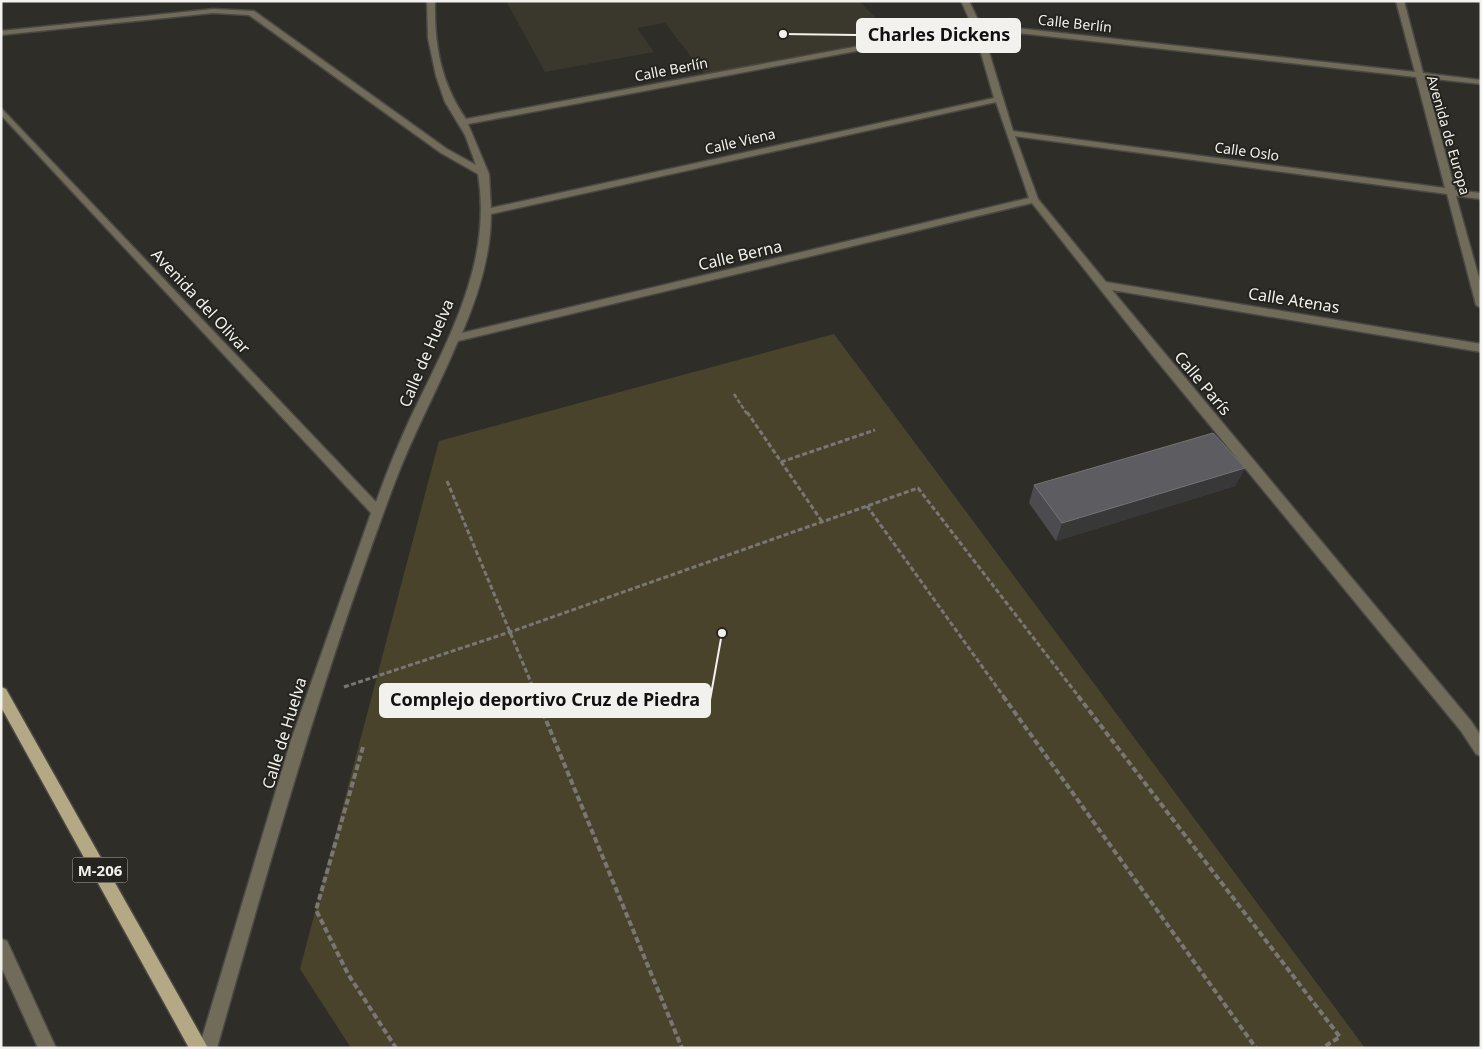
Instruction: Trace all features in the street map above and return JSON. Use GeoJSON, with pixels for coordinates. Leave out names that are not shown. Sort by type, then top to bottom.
{"type":"FeatureCollection","features":[{"type":"Feature","properties":{"kind":"main road","name":"M-206"},"geometry":{"type":"LineString","coordinates":[[1,692],[199,1048]]}},
{"type":"Feature","properties":{"kind":"street","name":"Calle de Huelva"},"geometry":{"type":"LineString","coordinates":[[208,1048],[312,697],[393,472],[453,339],[477,276],[486,231],[487,212],[484,174],[463,122],[448,101],[441,79],[429,22],[431,1]]}},
{"type":"Feature","properties":{"kind":"street","name":"Calle París"},"geometry":{"type":"LineString","coordinates":[[965,1],[978,26],[1009,133],[1034,200],[1466,726],[1481,749]]}},
{"type":"Feature","properties":{"kind":"street","name":"Avenida de Europa"},"geometry":{"type":"LineString","coordinates":[[1400,1],[1481,304]]}},
{"type":"Feature","properties":{"kind":"street"},"geometry":{"type":"LineString","coordinates":[[1,33],[213,10],[251,13],[444,151],[484,174]]}},
{"type":"Feature","properties":{"kind":"street","name":"Calle Berlín"},"geometry":{"type":"LineString","coordinates":[[463,122],[978,26],[1481,82]]}},
{"type":"Feature","properties":{"kind":"street","name":"Calle Viena"},"geometry":{"type":"LineString","coordinates":[[487,212],[1000,98]]}},
{"type":"Feature","properties":{"kind":"street","name":"Avenida del Olivar"},"geometry":{"type":"LineString","coordinates":[[1,110],[378,512]]}},
{"type":"Feature","properties":{"kind":"street","name":"Calle Oslo"},"geometry":{"type":"LineString","coordinates":[[1009,133],[1481,196]]}},
{"type":"Feature","properties":{"kind":"street","name":"Calle Berna"},"geometry":{"type":"LineString","coordinates":[[453,339],[1034,200]]}},
{"type":"Feature","properties":{"kind":"street","name":"Calle Atenas"},"geometry":{"type":"LineString","coordinates":[[1102,285],[1481,348]]}},
{"type":"Feature","properties":{"kind":"street"},"geometry":{"type":"LineString","coordinates":[[1466,726],[1481,736]]}},
{"type":"Feature","properties":{"kind":"street"},"geometry":{"type":"LineString","coordinates":[[1,947],[47,1048]]}},
{"type":"Feature","properties":{"kind":"path"},"geometry":{"type":"LineString","coordinates":[[734,394],[823,523]]}},
{"type":"Feature","properties":{"kind":"path"},"geometry":{"type":"LineString","coordinates":[[780,462],[875,430]]}},
{"type":"Feature","properties":{"kind":"path"},"geometry":{"type":"LineString","coordinates":[[447,480],[682,1048]]}},
{"type":"Feature","properties":{"kind":"path"},"geometry":{"type":"LineString","coordinates":[[312,697],[510,632],[918,488],[1340,1037],[1322,1048]]}},
{"type":"Feature","properties":{"kind":"path"},"geometry":{"type":"LineString","coordinates":[[867,506],[1256,1048]]}},
{"type":"Feature","properties":{"kind":"path"},"geometry":{"type":"LineString","coordinates":[[364,747],[316,910],[348,974],[396,1048]]}},
{"type":"Feature","properties":{"kind":"shaded area"},"geometry":{"type":"Polygon","coordinates":[[[506,1],[859,1],[898,40],[706,76],[665,23],[637,28],[654,52],[545,72],[506,1]]]}},
{"type":"Feature","properties":{"kind":"shaded area"},"geometry":{"type":"Polygon","coordinates":[[[834,334],[1365,1048],[351,1048],[300,969],[439,441],[834,334]]]}},
{"type":"Feature","properties":{"kind":"building"},"geometry":{"type":"Polygon","coordinates":[[[1213,433],[1245,468],[1062,523],[1034,485],[1213,433]]]}},
{"type":"Feature","properties":{"kind":"place","name":"Charles Dickens"},"geometry":{"type":"Point","coordinates":[783,34]}},
{"type":"Feature","properties":{"kind":"place","name":"Complejo deportivo Cruz de Piedra"},"geometry":{"type":"Point","coordinates":[722,633]}}]}
